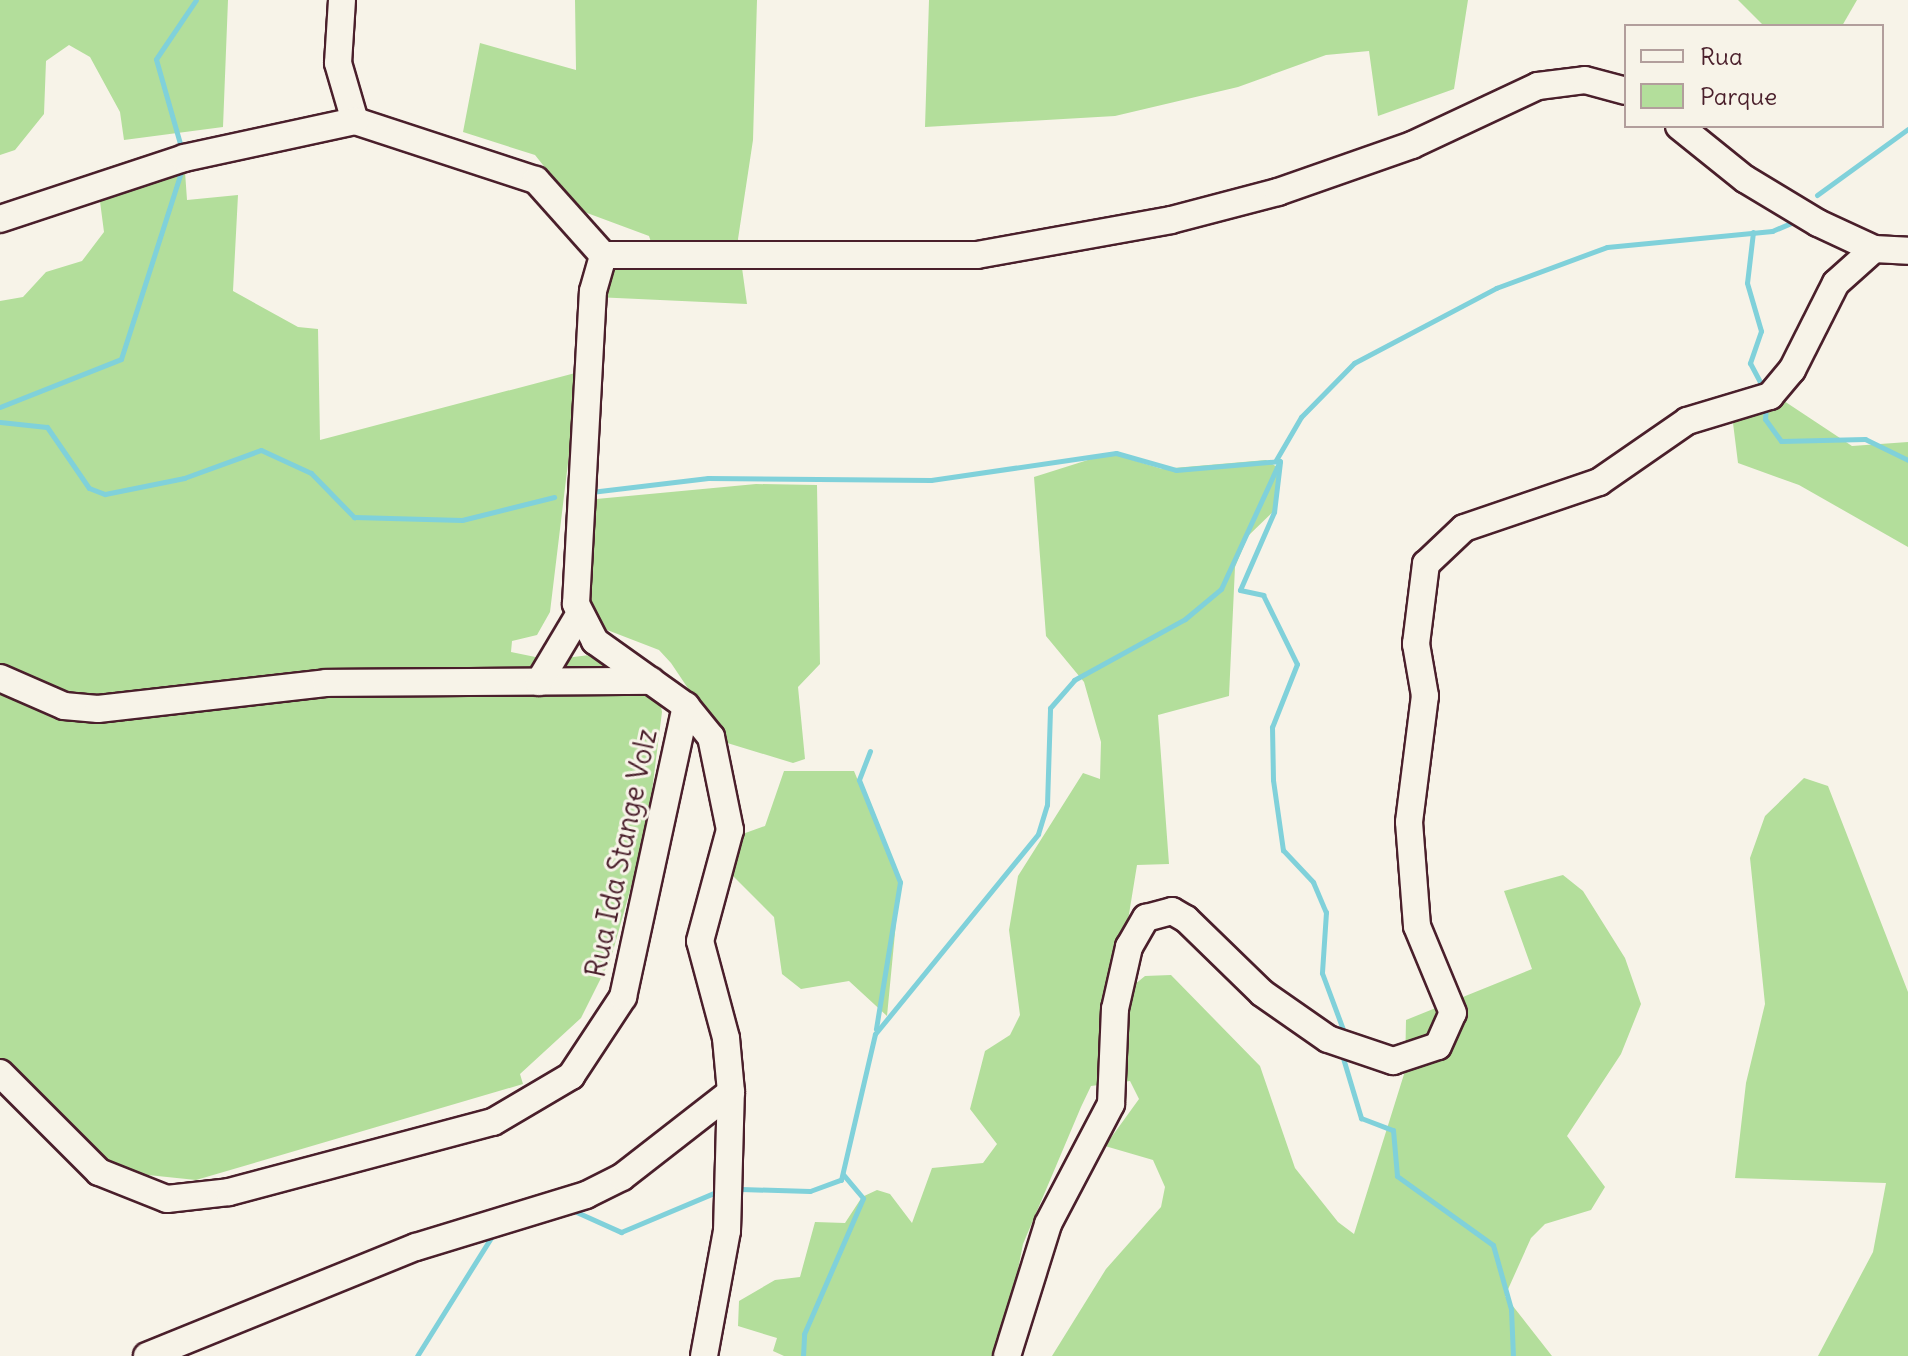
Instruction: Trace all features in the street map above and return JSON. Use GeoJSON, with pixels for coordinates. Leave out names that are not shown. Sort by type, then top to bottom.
{"type":"FeatureCollection","features":[{"type":"Feature","properties":{"kind":"street"},"geometry":{"type":"LineString","coordinates":[[342,0],[338,63],[355,121]]}},
{"type":"Feature","properties":{"kind":"street"},"geometry":{"type":"LineString","coordinates":[[0,219],[184,158],[355,121],[536,180],[603,255],[977,255],[1171,220],[1278,192],[1412,145],[1538,86],[1585,80],[1624,90]]}},
{"type":"Feature","properties":{"kind":"street"},"geometry":{"type":"LineString","coordinates":[[1681,128],[1745,179],[1874,249],[1908,251]]}},
{"type":"Feature","properties":{"kind":"street"},"geometry":{"type":"LineString","coordinates":[[1007,1356],[1048,1224],[1111,1104],[1115,1009],[1141,925],[1159,911],[1186,919],[1262,993],[1352,1049],[1393,1061],[1438,1046],[1453,1013],[1417,926],[1409,822],[1425,696],[1416,644],[1426,564],[1464,528],[1599,482],[1687,421],[1770,396],[1792,370],[1836,283],[1874,249]]}},
{"type":"Feature","properties":{"kind":"street"},"geometry":{"type":"LineString","coordinates":[[603,255],[593,291],[574,534],[579,615],[595,641],[686,706],[717,748],[730,830],[700,941],[726,1038],[731,1092],[730,1201],[704,1356]]}},
{"type":"Feature","properties":{"kind":"street"},"geometry":{"type":"LineString","coordinates":[[539,682],[579,615]]}},
{"type":"Feature","properties":{"kind":"street"},"geometry":{"type":"LineString","coordinates":[[0,678],[64,706],[98,709],[326,683],[651,681]]}},
{"type":"Feature","properties":{"kind":"street","name":"Rua Ida Stange Volz"},"geometry":{"type":"LineString","coordinates":[[0,1073],[99,1172],[143,1194],[218,1194],[493,1122],[571,1076],[623,997],[686,706]]}},
{"type":"Feature","properties":{"kind":"street"},"geometry":{"type":"LineString","coordinates":[[147,1356],[416,1247],[586,1195],[622,1177],[731,1092]]}},
{"type":"Feature","properties":{"kind":"green space"},"geometry":{"type":"Polygon","coordinates":[[[0,0],[228,0],[223,127],[124,140],[120,112],[90,57],[69,45],[46,61],[44,114],[15,150],[0,155],[0,0]]]}},
{"type":"Feature","properties":{"kind":"green space"},"geometry":{"type":"Polygon","coordinates":[[[575,0],[757,0],[753,140],[738,239],[747,304],[595,297],[617,263],[653,248],[649,236],[579,210],[535,155],[463,132],[480,43],[576,70],[575,0]]]}},
{"type":"Feature","properties":{"kind":"green space"},"geometry":{"type":"Polygon","coordinates":[[[929,0],[1468,0],[1454,89],[1378,116],[1369,51],[1326,55],[1238,87],[1115,116],[925,127],[929,0]]]}},
{"type":"Feature","properties":{"kind":"green space"},"geometry":{"type":"Polygon","coordinates":[[[1738,0],[1857,0],[1843,24],[1762,24],[1738,0]]]}},
{"type":"Feature","properties":{"kind":"green space"},"geometry":{"type":"Polygon","coordinates":[[[183,143],[187,200],[238,195],[233,291],[298,327],[318,329],[320,440],[579,372],[550,612],[537,635],[512,641],[511,652],[550,660],[613,652],[655,676],[662,712],[647,830],[611,958],[581,1018],[520,1074],[523,1084],[196,1180],[119,1172],[0,1071],[0,301],[23,297],[46,272],[82,261],[104,232],[96,171],[183,143]]]}},
{"type":"Feature","properties":{"kind":"green space"},"geometry":{"type":"Polygon","coordinates":[[[1772,393],[1852,446],[1908,442],[1908,547],[1799,485],[1738,463],[1733,423],[1747,402],[1772,393]]]}},
{"type":"Feature","properties":{"kind":"green space"},"geometry":{"type":"Polygon","coordinates":[[[1110,453],[1162,469],[1266,460],[1277,467],[1277,508],[1248,536],[1235,567],[1229,696],[1158,715],[1169,864],[1137,865],[1123,951],[1129,989],[1145,976],[1171,975],[1260,1066],[1295,1168],[1338,1222],[1354,1234],[1405,1071],[1406,1020],[1532,969],[1504,891],[1563,875],[1583,891],[1625,958],[1641,1004],[1621,1054],[1567,1136],[1605,1187],[1591,1210],[1545,1224],[1531,1238],[1505,1296],[1552,1356],[1052,1356],[1106,1269],[1161,1207],[1165,1187],[1153,1160],[1105,1146],[1139,1099],[1130,1081],[1091,1086],[1081,1107],[1023,1244],[1001,1356],[784,1356],[773,1351],[777,1338],[738,1326],[739,1301],[775,1280],[800,1277],[815,1222],[845,1223],[862,1197],[877,1190],[890,1194],[912,1223],[932,1168],[983,1163],[997,1144],[970,1109],[985,1051],[1010,1035],[1020,1015],[1009,930],[1018,876],[1083,773],[1100,779],[1101,742],[1084,682],[1046,636],[1034,477],[1110,453]]]}},
{"type":"Feature","properties":{"kind":"green space"},"geometry":{"type":"Polygon","coordinates":[[[756,484],[817,485],[820,664],[798,687],[805,759],[793,763],[724,742],[671,663],[659,650],[602,628],[568,571],[575,501],[756,484]]]}},
{"type":"Feature","properties":{"kind":"green space"},"geometry":{"type":"Polygon","coordinates":[[[784,771],[854,771],[900,881],[887,1016],[849,981],[801,989],[782,974],[774,917],[717,860],[737,836],[765,826],[784,771]]]}},
{"type":"Feature","properties":{"kind":"green space"},"geometry":{"type":"Polygon","coordinates":[[[1804,778],[1828,786],[1908,992],[1908,1356],[1818,1356],[1873,1252],[1886,1183],[1735,1178],[1746,1083],[1765,1004],[1750,858],[1765,816],[1804,778]]]}},
{"type":"Feature","properties":{"kind":"waterway"},"geometry":{"type":"LineString","coordinates":[[181,147],[156,59],[196,0]]}},
{"type":"Feature","properties":{"kind":"waterway"},"geometry":{"type":"LineString","coordinates":[[1817,195],[1908,129]]}},
{"type":"Feature","properties":{"kind":"waterway"},"geometry":{"type":"LineString","coordinates":[[0,407],[121,359],[182,169]]}},
{"type":"Feature","properties":{"kind":"waterway"},"geometry":{"type":"LineString","coordinates":[[1276,460],[1301,417],[1354,363],[1496,288],[1607,247],[1772,231],[1796,221]]}},
{"type":"Feature","properties":{"kind":"waterway"},"geometry":{"type":"LineString","coordinates":[[1753,232],[1747,283],[1761,331],[1750,363],[1764,389]]}},
{"type":"Feature","properties":{"kind":"waterway"},"geometry":{"type":"LineString","coordinates":[[1766,405],[1765,419],[1781,441],[1865,439],[1908,460]]}},
{"type":"Feature","properties":{"kind":"waterway"},"geometry":{"type":"LineString","coordinates":[[0,422],[47,427],[89,488],[105,494],[184,478],[261,450],[311,473],[354,517],[462,520],[554,497]]}},
{"type":"Feature","properties":{"kind":"waterway"},"geometry":{"type":"LineString","coordinates":[[591,492],[708,478],[931,480],[1116,453],[1176,470],[1280,461]]}},
{"type":"Feature","properties":{"kind":"waterway"},"geometry":{"type":"LineString","coordinates":[[741,1189],[810,1191],[841,1180],[875,1034],[1038,834],[1047,805],[1050,708],[1074,680],[1185,619],[1221,589],[1280,461]]}},
{"type":"Feature","properties":{"kind":"waterway"},"geometry":{"type":"LineString","coordinates":[[1280,462],[1274,512],[1240,590],[1263,595],[1297,664],[1272,727],[1273,780],[1283,850],[1313,882],[1326,912],[1322,973],[1345,1035]]}},
{"type":"Feature","properties":{"kind":"waterway"},"geometry":{"type":"LineString","coordinates":[[870,751],[859,780],[900,882],[876,1029]]}},
{"type":"Feature","properties":{"kind":"waterway"},"geometry":{"type":"LineString","coordinates":[[1343,1058],[1361,1118],[1393,1130],[1397,1176],[1493,1245],[1511,1309],[1513,1356]]}},
{"type":"Feature","properties":{"kind":"waterway"},"geometry":{"type":"LineString","coordinates":[[803,1356],[804,1334],[863,1198],[844,1175]]}},
{"type":"Feature","properties":{"kind":"waterway"},"geometry":{"type":"LineString","coordinates":[[572,1210],[621,1232],[716,1192]]}},
{"type":"Feature","properties":{"kind":"waterway"},"geometry":{"type":"LineString","coordinates":[[417,1356],[492,1236]]}}]}
